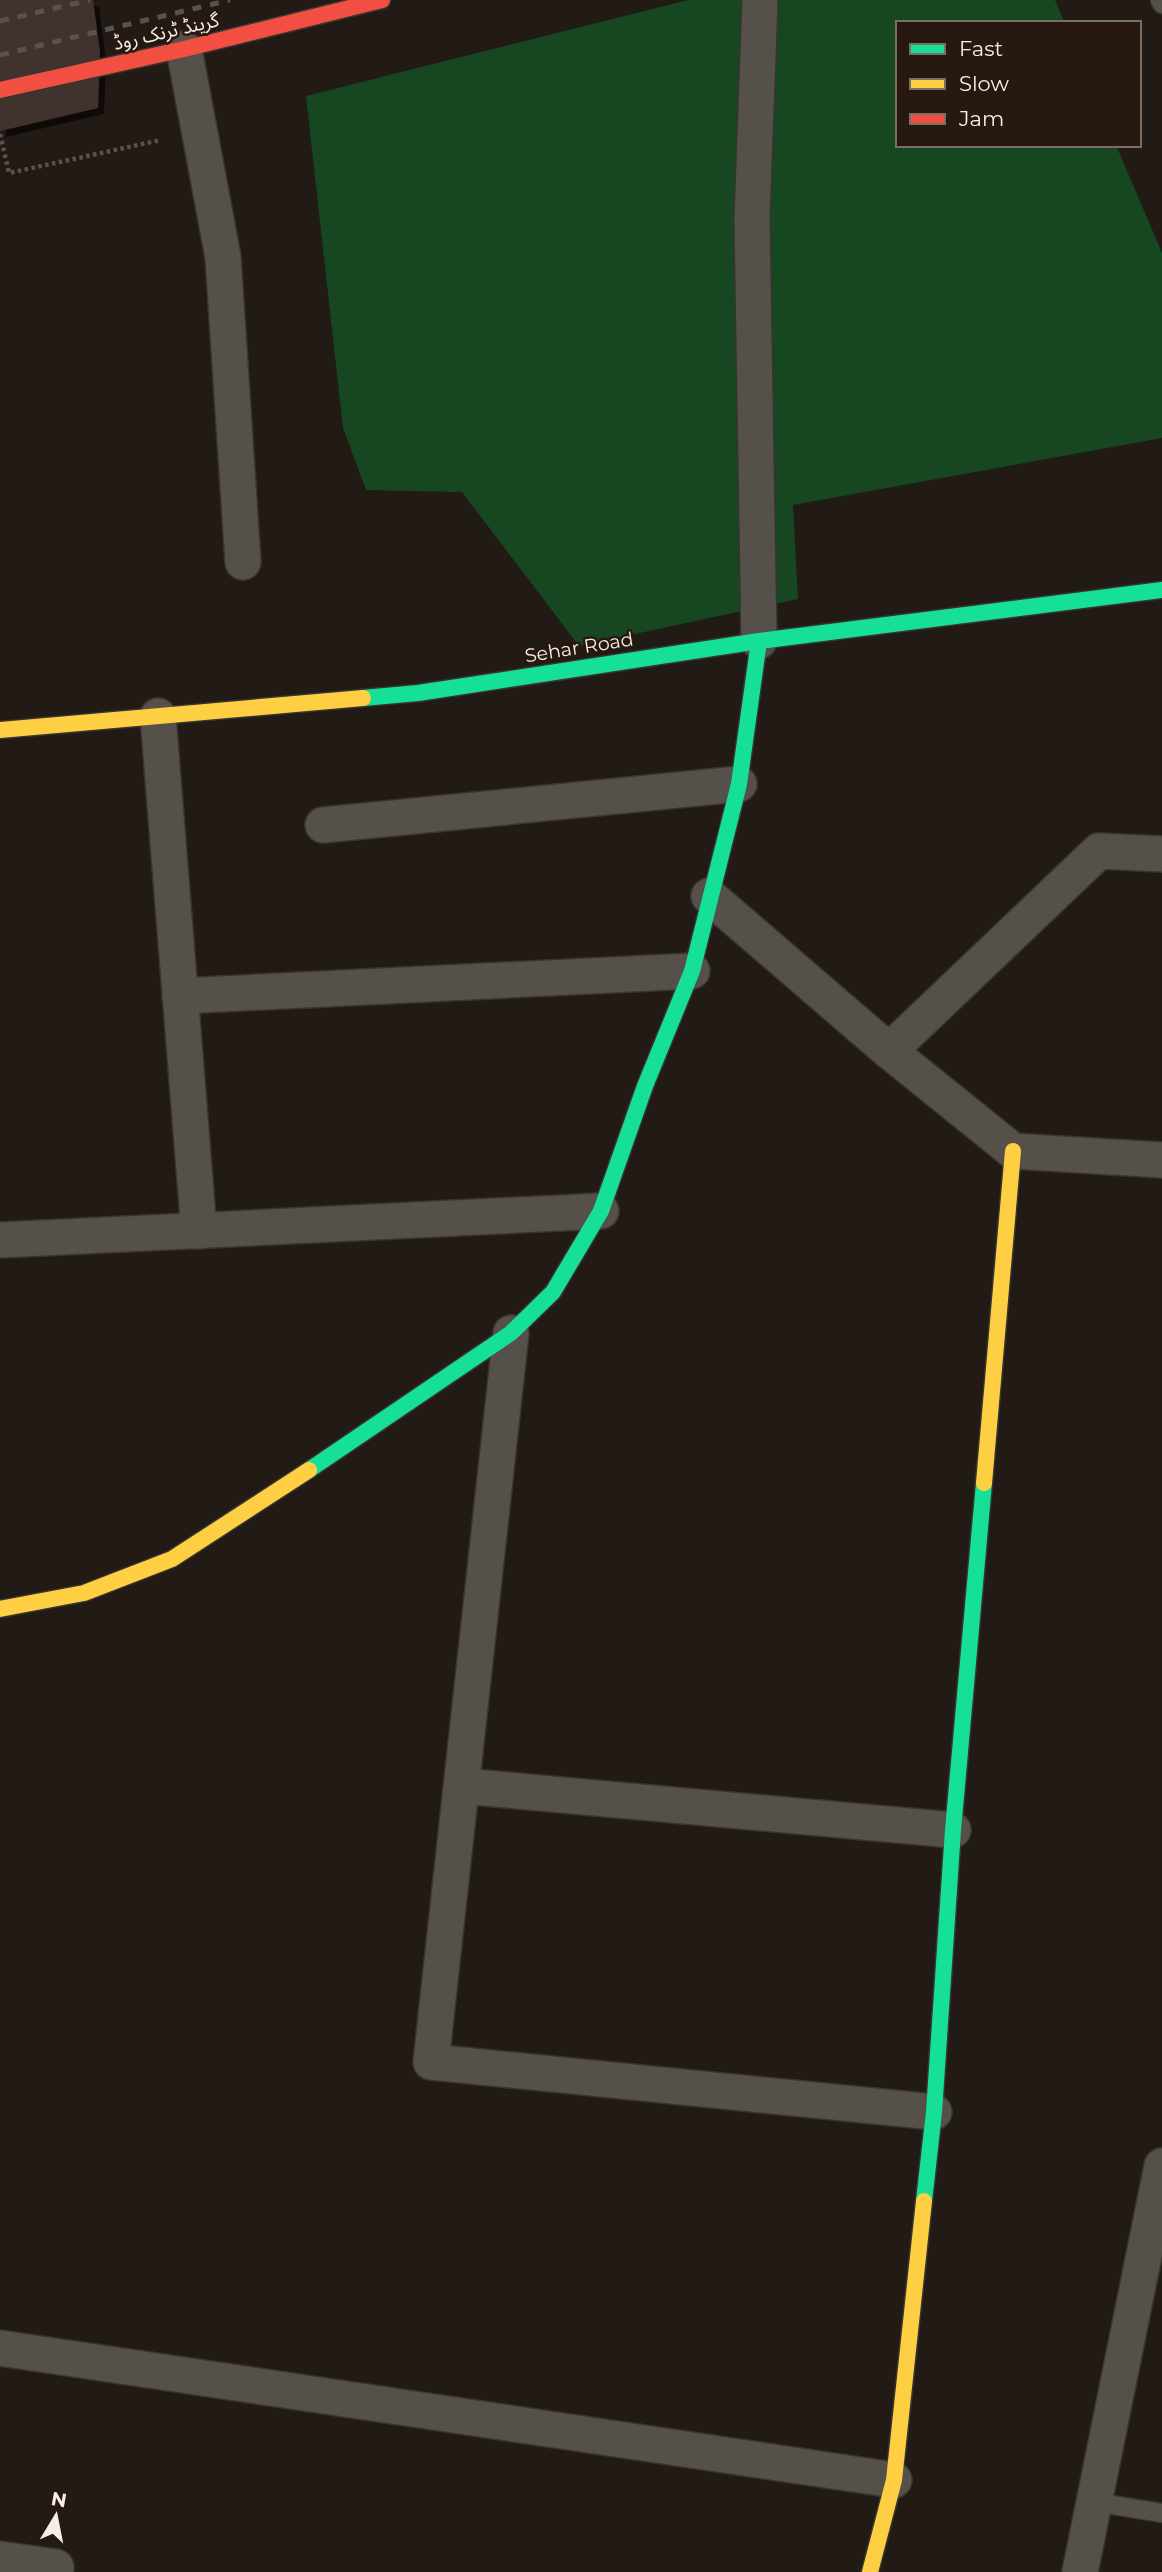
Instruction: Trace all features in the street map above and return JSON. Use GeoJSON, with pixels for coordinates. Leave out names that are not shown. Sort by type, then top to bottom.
{"type":"FeatureCollection","features":[{"type":"Feature","properties":{"kind":"street","name":"گرینڈ ٹرنک روڈ"},"geometry":{"type":"LineString","coordinates":[[0,90],[184,49],[382,0]]}},
{"type":"Feature","properties":{"kind":"street"},"geometry":{"type":"LineString","coordinates":[[0,1609],[84,1593],[172,1559],[360,1437],[511,1333],[553,1292],[601,1211],[645,1086],[692,971],[739,783],[759,641],[752,218],[760,0]]}},
{"type":"Feature","properties":{"kind":"street"},"geometry":{"type":"LineString","coordinates":[[184,49],[223,257],[243,562]]}},
{"type":"Feature","properties":{"kind":"street","name":"Sehar Road"},"geometry":{"type":"LineString","coordinates":[[0,730],[418,692],[759,641],[1162,590]]}},
{"type":"Feature","properties":{"kind":"street"},"geometry":{"type":"LineString","coordinates":[[158,716],[199,1231]]}},
{"type":"Feature","properties":{"kind":"street"},"geometry":{"type":"LineString","coordinates":[[323,825],[739,783]]}},
{"type":"Feature","properties":{"kind":"street"},"geometry":{"type":"LineString","coordinates":[[889,1051],[1099,851],[1162,854]]}},
{"type":"Feature","properties":{"kind":"street"},"geometry":{"type":"LineString","coordinates":[[709,896],[889,1051],[1013,1151],[1162,1160]]}},
{"type":"Feature","properties":{"kind":"street"},"geometry":{"type":"LineString","coordinates":[[180,996],[692,971]]}},
{"type":"Feature","properties":{"kind":"street"},"geometry":{"type":"LineString","coordinates":[[870,2572],[894,2480],[934,2112],[953,1830],[1013,1151]]}},
{"type":"Feature","properties":{"kind":"street"},"geometry":{"type":"LineString","coordinates":[[0,1240],[601,1211]]}},
{"type":"Feature","properties":{"kind":"street"},"geometry":{"type":"LineString","coordinates":[[511,1333],[431,2062],[934,2112]]}},
{"type":"Feature","properties":{"kind":"street"},"geometry":{"type":"LineString","coordinates":[[463,1786],[953,1830]]}},
{"type":"Feature","properties":{"kind":"street"},"geometry":{"type":"LineString","coordinates":[[1080,2572],[1162,2166]]}},
{"type":"Feature","properties":{"kind":"street"},"geometry":{"type":"LineString","coordinates":[[0,2348],[894,2480]]}},
{"type":"Feature","properties":{"kind":"street"},"geometry":{"type":"LineString","coordinates":[[0,2559],[56,2567]]}},
{"type":"Feature","properties":{"kind":"lane"},"geometry":{"type":"LineString","coordinates":[[1094,2502],[1162,2513]]}},
{"type":"Feature","properties":{"kind":"path"},"geometry":{"type":"LineString","coordinates":[[0,134],[9,173],[173,138]]}},
{"type":"Feature","properties":{"kind":"green space"},"geometry":{"type":"Polygon","coordinates":[[[688,0],[1055,0],[1064,21],[896,21],[896,147],[1117,147],[1162,253],[1162,438],[793,505],[798,599],[579,646],[462,492],[366,490],[343,428],[306,96],[688,0]]]}},
{"type":"Feature","properties":{"kind":"building"},"geometry":{"type":"Polygon","coordinates":[[[0,0],[93,0],[100,53],[98,108],[0,131],[0,0]]]}},
{"type":"Feature","properties":{"kind":"railway"},"geometry":{"type":"LineString","coordinates":[[0,21],[90,0]]}},
{"type":"Feature","properties":{"kind":"railway"},"geometry":{"type":"LineString","coordinates":[[0,55],[230,0]]}},
{"type":"Feature","properties":{"kind":"traffic: fast"},"geometry":{"type":"LineString","coordinates":[[363,698],[418,693],[759,641],[1162,590]]}},
{"type":"Feature","properties":{"kind":"traffic: fast"},"geometry":{"type":"LineString","coordinates":[[309,1470],[511,1333],[553,1292],[601,1211],[645,1086],[692,971],[739,784],[759,641]]}},
{"type":"Feature","properties":{"kind":"traffic: fast"},"geometry":{"type":"LineString","coordinates":[[924,2201],[934,2112],[953,1830],[984,1483]]}},
{"type":"Feature","properties":{"kind":"traffic: slow"},"geometry":{"type":"LineString","coordinates":[[0,730],[363,698]]}},
{"type":"Feature","properties":{"kind":"traffic: slow"},"geometry":{"type":"LineString","coordinates":[[984,1483],[1013,1151]]}},
{"type":"Feature","properties":{"kind":"traffic: slow"},"geometry":{"type":"LineString","coordinates":[[0,1609],[84,1593],[172,1559],[309,1470]]}},
{"type":"Feature","properties":{"kind":"traffic: slow"},"geometry":{"type":"LineString","coordinates":[[870,2572],[894,2480],[924,2201]]}},
{"type":"Feature","properties":{"kind":"traffic: jam"},"geometry":{"type":"LineString","coordinates":[[0,90],[184,49],[382,0]]}}]}
